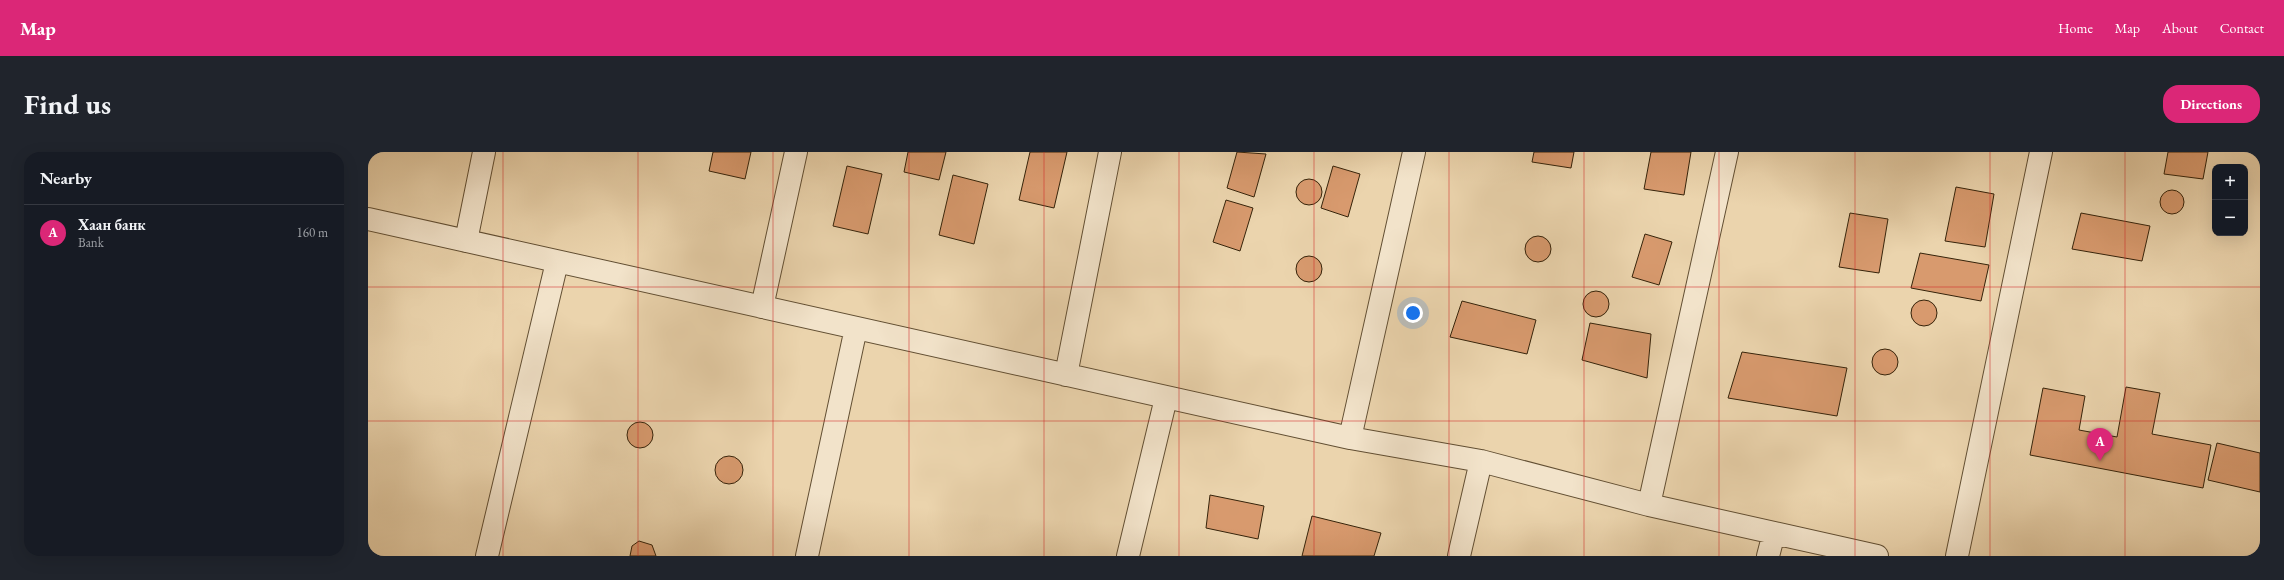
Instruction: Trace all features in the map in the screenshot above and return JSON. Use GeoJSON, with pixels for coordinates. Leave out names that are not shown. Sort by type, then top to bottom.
{"type":"FeatureCollection","features":[{"type":"Feature","properties":{"kind":"street"},"geometry":{"type":"LineString","coordinates":[[466,241],[484,152]]}},
{"type":"Feature","properties":{"kind":"street"},"geometry":{"type":"LineString","coordinates":[[762,307],[796,152]]}},
{"type":"Feature","properties":{"kind":"street"},"geometry":{"type":"LineString","coordinates":[[1066,375],[1110,152]]}},
{"type":"Feature","properties":{"kind":"street"},"geometry":{"type":"LineString","coordinates":[[1350,438],[1414,152]]}},
{"type":"Feature","properties":{"kind":"street"},"geometry":{"type":"LineString","coordinates":[[1648,505],[1727,152]]}},
{"type":"Feature","properties":{"kind":"street"},"geometry":{"type":"LineString","coordinates":[[1957,556],[2041,152]]}},
{"type":"Feature","properties":{"kind":"street"},"geometry":{"type":"LineString","coordinates":[[368,220],[1350,438],[1481,461],[1648,505],[1877,556]]}},
{"type":"Feature","properties":{"kind":"street"},"geometry":{"type":"LineString","coordinates":[[487,556],[557,262]]}},
{"type":"Feature","properties":{"kind":"street"},"geometry":{"type":"LineString","coordinates":[[807,556],[856,328]]}},
{"type":"Feature","properties":{"kind":"street"},"geometry":{"type":"LineString","coordinates":[[1128,556],[1166,398]]}},
{"type":"Feature","properties":{"kind":"street"},"geometry":{"type":"LineString","coordinates":[[1459,556],[1481,461]]}},
{"type":"Feature","properties":{"kind":"street"},"geometry":{"type":"LineString","coordinates":[[1768,556],[1774,533]]}},
{"type":"Feature","properties":{"kind":"building"},"geometry":{"type":"Polygon","coordinates":[[[713,152],[751,152],[745,179],[709,171],[713,152]]]}},
{"type":"Feature","properties":{"kind":"building"},"geometry":{"type":"Polygon","coordinates":[[[908,152],[946,152],[939,180],[904,172],[908,152]]]}},
{"type":"Feature","properties":{"kind":"building"},"geometry":{"type":"Polygon","coordinates":[[[1030,152],[1067,152],[1054,208],[1019,200],[1030,152]]]}},
{"type":"Feature","properties":{"kind":"building"},"geometry":{"type":"Polygon","coordinates":[[[1237,152],[1266,154],[1254,197],[1227,188],[1237,152]]]}},
{"type":"Feature","properties":{"kind":"building"},"geometry":{"type":"Polygon","coordinates":[[[1534,152],[1574,152],[1571,168],[1532,162],[1534,152]]]}},
{"type":"Feature","properties":{"kind":"building"},"geometry":{"type":"Polygon","coordinates":[[[1651,152],[1691,152],[1684,195],[1644,189],[1651,152]]]}},
{"type":"Feature","properties":{"kind":"building"},"geometry":{"type":"Polygon","coordinates":[[[2168,152],[2208,152],[2203,179],[2164,174],[2168,152]]]}},
{"type":"Feature","properties":{"kind":"building"},"geometry":{"type":"Polygon","coordinates":[[[847,166],[882,174],[868,234],[833,226],[847,166]]]}},
{"type":"Feature","properties":{"kind":"building"},"geometry":{"type":"Polygon","coordinates":[[[1333,166],[1360,174],[1348,217],[1321,208],[1333,166]]]}},
{"type":"Feature","properties":{"kind":"building"},"geometry":{"type":"Polygon","coordinates":[[[953,175],[988,184],[974,244],[939,235],[953,175]]]}},
{"type":"Feature","properties":{"kind":"building"},"geometry":{"type":"Polygon","coordinates":[[[1309,179],[1318,183],[1322,192],[1318,201],[1309,205],[1300,201],[1296,192],[1300,183],[1309,179]]]}},
{"type":"Feature","properties":{"kind":"building"},"geometry":{"type":"Polygon","coordinates":[[[1956,187],[1994,194],[1985,247],[1945,241],[1956,187]]]}},
{"type":"Feature","properties":{"kind":"building"},"geometry":{"type":"Polygon","coordinates":[[[2172,190],[2177,191],[2183,197],[2183,207],[2177,213],[2172,214],[2167,213],[2161,207],[2160,202],[2161,197],[2167,191],[2172,190]]]}},
{"type":"Feature","properties":{"kind":"building"},"geometry":{"type":"Polygon","coordinates":[[[1226,200],[1253,208],[1240,251],[1213,242],[1226,200]]]}},
{"type":"Feature","properties":{"kind":"building"},"geometry":{"type":"Polygon","coordinates":[[[1850,213],[1888,219],[1879,273],[1839,267],[1850,213]]]}},
{"type":"Feature","properties":{"kind":"building"},"geometry":{"type":"Polygon","coordinates":[[[2081,213],[2150,226],[2142,261],[2072,249],[2081,213]]]}},
{"type":"Feature","properties":{"kind":"building"},"geometry":{"type":"Polygon","coordinates":[[[1645,234],[1672,242],[1659,285],[1632,277],[1645,234]]]}},
{"type":"Feature","properties":{"kind":"building"},"geometry":{"type":"Polygon","coordinates":[[[1538,236],[1547,240],[1551,249],[1547,258],[1538,262],[1529,258],[1525,249],[1529,240],[1538,236]]]}},
{"type":"Feature","properties":{"kind":"building"},"geometry":{"type":"Polygon","coordinates":[[[1920,253],[1989,265],[1981,301],[1911,288],[1920,253]]]}},
{"type":"Feature","properties":{"kind":"building"},"geometry":{"type":"Polygon","coordinates":[[[1309,256],[1318,260],[1322,269],[1318,278],[1309,282],[1300,278],[1296,269],[1300,260],[1309,256]]]}},
{"type":"Feature","properties":{"kind":"building"},"geometry":{"type":"Polygon","coordinates":[[[1596,291],[1605,295],[1609,304],[1605,313],[1596,317],[1587,313],[1583,304],[1587,295],[1596,291]]]}},
{"type":"Feature","properties":{"kind":"building"},"geometry":{"type":"Polygon","coordinates":[[[1924,300],[1933,304],[1937,313],[1933,322],[1924,326],[1915,322],[1911,313],[1915,304],[1924,300]]]}},
{"type":"Feature","properties":{"kind":"building"},"geometry":{"type":"Polygon","coordinates":[[[1462,301],[1536,320],[1527,354],[1450,337],[1462,301]]]}},
{"type":"Feature","properties":{"kind":"building"},"geometry":{"type":"Polygon","coordinates":[[[1590,323],[1651,334],[1647,378],[1582,360],[1590,323]]]}},
{"type":"Feature","properties":{"kind":"building"},"geometry":{"type":"Polygon","coordinates":[[[1885,349],[1894,353],[1898,362],[1894,371],[1885,375],[1876,371],[1872,362],[1876,353],[1885,349]]]}},
{"type":"Feature","properties":{"kind":"building"},"geometry":{"type":"Polygon","coordinates":[[[1742,352],[1847,368],[1837,416],[1728,398],[1742,352]]]}},
{"type":"Feature","properties":{"kind":"building"},"geometry":{"type":"Polygon","coordinates":[[[2126,387],[2160,393],[2152,434],[2211,445],[2203,488],[2030,455],[2043,388],[2085,396],[2079,430],[2117,437],[2126,387]]]}},
{"type":"Feature","properties":{"kind":"building"},"geometry":{"type":"Polygon","coordinates":[[[640,422],[649,426],[653,435],[649,444],[640,448],[631,444],[627,435],[631,426],[640,422]]]}},
{"type":"Feature","properties":{"kind":"building"},"geometry":{"type":"Polygon","coordinates":[[[2217,443],[2260,453],[2260,492],[2208,480],[2217,443]]]}},
{"type":"Feature","properties":{"kind":"building"},"geometry":{"type":"Polygon","coordinates":[[[729,456],[739,460],[743,470],[739,480],[729,484],[719,480],[715,470],[719,460],[729,456]]]}},
{"type":"Feature","properties":{"kind":"building"},"geometry":{"type":"Polygon","coordinates":[[[1210,495],[1264,506],[1258,539],[1206,528],[1210,495]]]}},
{"type":"Feature","properties":{"kind":"building"},"geometry":{"type":"Polygon","coordinates":[[[1312,516],[1381,533],[1374,556],[1302,556],[1312,516]]]}},
{"type":"Feature","properties":{"kind":"building"},"geometry":{"type":"Polygon","coordinates":[[[639,541],[652,545],[656,556],[630,556],[632,546],[639,541]]]}},
{"type":"Feature","properties":{"kind":"place","name":"Хаан банк"},"geometry":{"type":"Point","coordinates":[2100,461]}}]}
